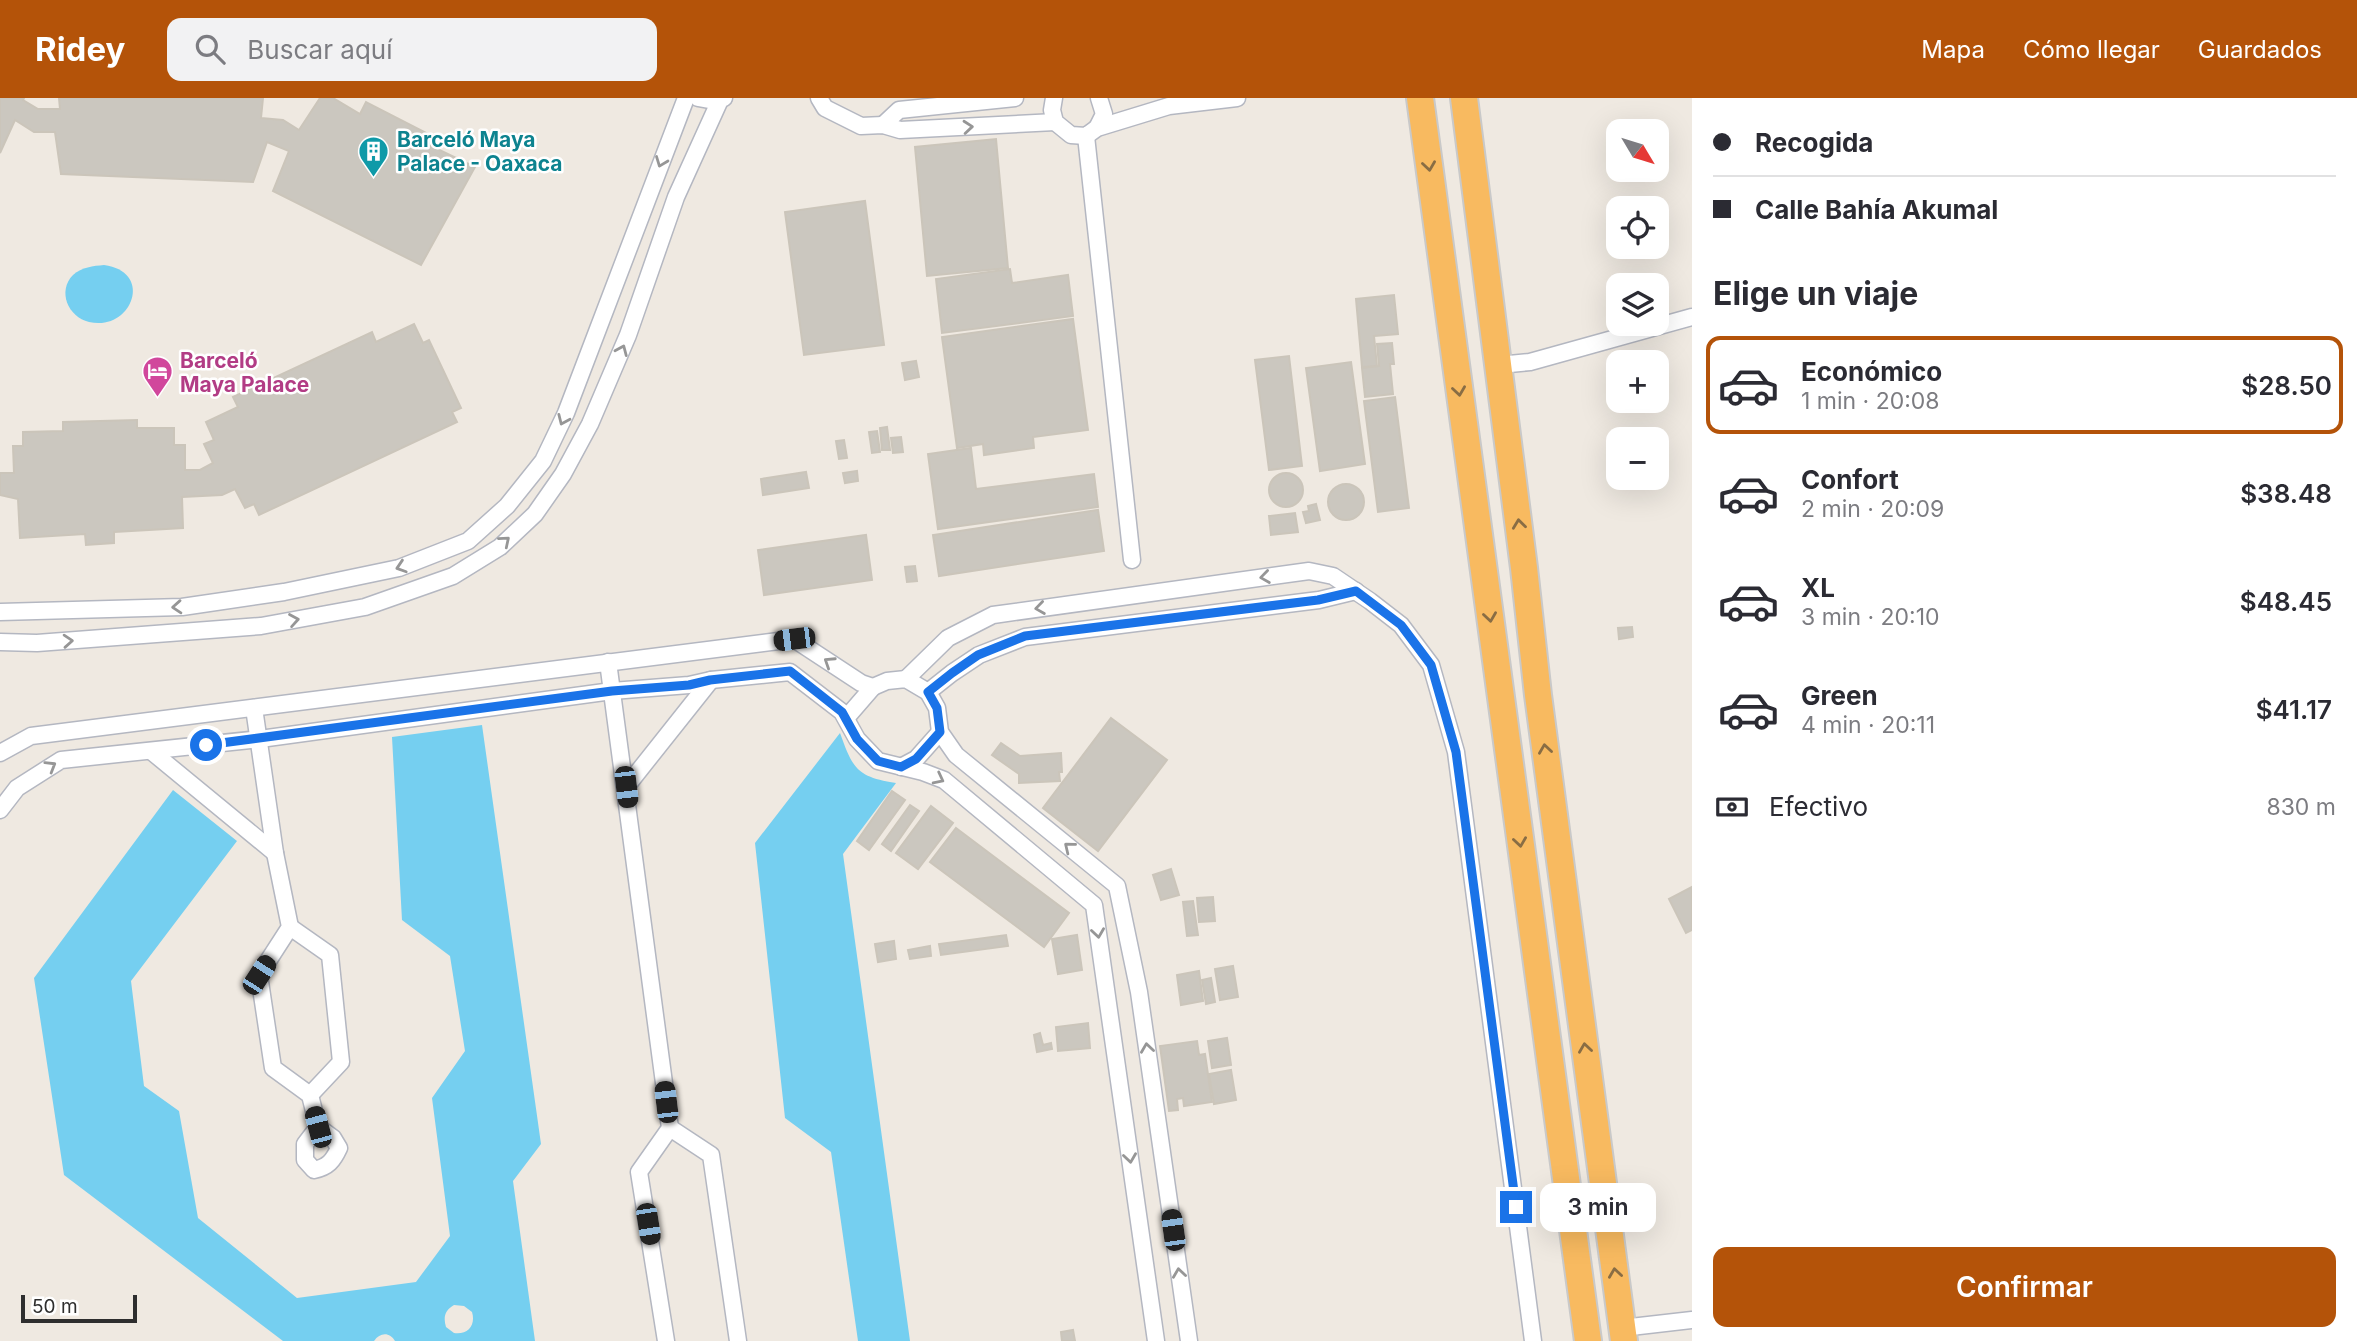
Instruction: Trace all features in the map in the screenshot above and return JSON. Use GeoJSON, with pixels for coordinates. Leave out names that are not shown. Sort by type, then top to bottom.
{"type":"FeatureCollection","features":[{"type":"Feature","properties":{"kind":"highway"},"geometry":{"type":"LineString","coordinates":[[1420,98],[1588,1341]]}},
{"type":"Feature","properties":{"kind":"highway"},"geometry":{"type":"LineString","coordinates":[[1464,98],[1538,695],[1623,1335]]}},
{"type":"Feature","properties":{"kind":"street"},"geometry":{"type":"LineString","coordinates":[[0,612],[182,607],[234,600],[399,568],[468,541],[507,506],[544,461],[566,413],[686,98]]}},
{"type":"Feature","properties":{"kind":"street"},"geometry":{"type":"LineString","coordinates":[[0,642],[37,643],[261,626],[365,607],[453,576],[500,547],[536,514],[563,474],[590,424],[628,335],[676,197],[722,99],[698,98]]}},
{"type":"Feature","properties":{"kind":"street"},"geometry":{"type":"LineString","coordinates":[[819,98],[825,108],[861,126],[883,125],[900,130],[1055,122]]}},
{"type":"Feature","properties":{"kind":"street"},"geometry":{"type":"LineString","coordinates":[[898,104],[1015,98]]}},
{"type":"Feature","properties":{"kind":"street"},"geometry":{"type":"LineString","coordinates":[[1054,98],[1052,110],[1055,122],[1071,135],[1091,132],[1169,106],[1237,98]]}},
{"type":"Feature","properties":{"kind":"street"},"geometry":{"type":"LineString","coordinates":[[1099,98],[1104,114],[1091,132],[1132,561]]}},
{"type":"Feature","properties":{"kind":"street"},"geometry":{"type":"LineString","coordinates":[[883,125],[898,104]]}},
{"type":"Feature","properties":{"kind":"street"},"geometry":{"type":"LineString","coordinates":[[898,104],[900,130]]}},
{"type":"Feature","properties":{"kind":"street"},"geometry":{"type":"LineString","coordinates":[[1499,365],[1530,362],[1692,317]]}},
{"type":"Feature","properties":{"kind":"street"},"geometry":{"type":"LineString","coordinates":[[906,680],[948,638],[993,615],[1309,571],[1333,576],[1401,625],[1431,665],[1456,752],[1534,1341]]}},
{"type":"Feature","properties":{"kind":"street"},"geometry":{"type":"LineString","coordinates":[[928,692],[978,655],[1025,636],[1318,600],[1356,591]]}},
{"type":"Feature","properties":{"kind":"street"},"geometry":{"type":"LineString","coordinates":[[234,600],[235,628]]}},
{"type":"Feature","properties":{"kind":"street"},"geometry":{"type":"LineString","coordinates":[[0,753],[31,736],[794,639],[861,683],[873,687]]}},
{"type":"Feature","properties":{"kind":"street"},"geometry":{"type":"LineString","coordinates":[[608,662],[670,1128],[639,1172],[666,1341]]}},
{"type":"Feature","properties":{"kind":"street"},"geometry":{"type":"LineString","coordinates":[[0,810],[17,788],[61,760],[260,739],[612,691],[689,685],[790,671],[847,717],[857,739],[878,761],[944,780],[1094,905],[1156,1341]]}},
{"type":"Feature","properties":{"kind":"street"},"geometry":{"type":"LineString","coordinates":[[626,787],[710,680]]}},
{"type":"Feature","properties":{"kind":"street"},"geometry":{"type":"LineString","coordinates":[[847,717],[873,687],[887,681],[906,680],[928,692],[937,708],[940,732],[956,755],[1118,886],[1139,992],[1189,1341]]}},
{"type":"Feature","properties":{"kind":"street"},"geometry":{"type":"LineString","coordinates":[[254,708],[275,853],[290,927],[330,955],[341,1062],[310,1096]]}},
{"type":"Feature","properties":{"kind":"street"},"geometry":{"type":"LineString","coordinates":[[901,767],[916,759],[940,732]]}},
{"type":"Feature","properties":{"kind":"street"},"geometry":{"type":"LineString","coordinates":[[151,751],[275,853]]}},
{"type":"Feature","properties":{"kind":"street"},"geometry":{"type":"LineString","coordinates":[[290,927],[259,975],[273,1068],[310,1096],[318,1127]]}},
{"type":"Feature","properties":{"kind":"street"},"geometry":{"type":"LineString","coordinates":[[670,1128],[711,1155],[738,1341]]}},
{"type":"Feature","properties":{"kind":"street"},"geometry":{"type":"LineString","coordinates":[[1623,1335],[1692,1320]]}},
{"type":"Feature","properties":{"kind":"water"},"geometry":{"type":"Polygon","coordinates":[[[104,265],[120,270],[129,278],[133,289],[131,300],[126,310],[116,318],[104,323],[89,322],[75,315],[70,309],[65,296],[66,288],[76,272],[104,265]]]}},
{"type":"Feature","properties":{"kind":"water"},"geometry":{"type":"Polygon","coordinates":[[[482,725],[541,1144],[513,1181],[535,1341],[395,1341],[385,1334],[374,1341],[283,1341],[64,1175],[34,978],[173,790],[237,841],[131,981],[144,1086],[179,1111],[198,1218],[297,1298],[416,1282],[450,1236],[432,1098],[465,1051],[450,956],[402,920],[392,737],[482,725]],[[454,1305],[446,1314],[446,1327],[454,1333],[467,1331],[472,1325],[472,1312],[464,1306],[454,1305]]]}},
{"type":"Feature","properties":{"kind":"water"},"geometry":{"type":"Polygon","coordinates":[[[840,733],[858,769],[873,778],[896,783],[843,854],[910,1341],[858,1341],[831,1152],[785,1118],[755,843],[840,733]]]}},
{"type":"Feature","properties":{"kind":"building","name":"Barceló Maya Palace - Oaxaca"},"geometry":{"type":"Polygon","coordinates":[[[0,98],[24,98],[23,100],[38,109],[60,109],[59,98],[263,98],[261,118],[283,120],[299,130],[320,98],[333,98],[360,114],[366,102],[434,137],[431,146],[475,167],[421,265],[273,191],[289,151],[267,142],[253,182],[61,174],[55,132],[34,132],[15,120],[0,153],[0,98]]]}},
{"type":"Feature","properties":{"kind":"building"},"geometry":{"type":"Polygon","coordinates":[[[996,139],[1008,268],[927,276],[915,147],[996,139]]]}},
{"type":"Feature","properties":{"kind":"building"},"geometry":{"type":"Polygon","coordinates":[[[865,201],[884,345],[804,355],[785,212],[865,201]]]}},
{"type":"Feature","properties":{"kind":"building"},"geometry":{"type":"Polygon","coordinates":[[[1010,269],[1012,283],[1068,275],[1073,316],[942,333],[936,279],[1010,269]]]}},
{"type":"Feature","properties":{"kind":"building"},"geometry":{"type":"Polygon","coordinates":[[[1394,295],[1398,334],[1374,336],[1377,366],[1362,367],[1356,299],[1394,295]]]}},
{"type":"Feature","properties":{"kind":"building"},"geometry":{"type":"Polygon","coordinates":[[[1073,319],[1088,430],[1033,437],[1034,448],[984,455],[983,444],[957,448],[942,337],[1073,319]]]}},
{"type":"Feature","properties":{"kind":"building"},"geometry":{"type":"Polygon","coordinates":[[[414,324],[423,343],[429,340],[461,408],[452,412],[457,422],[259,515],[254,504],[245,508],[235,489],[222,495],[182,497],[183,528],[114,532],[114,543],[86,545],[85,534],[20,538],[18,499],[0,495],[0,473],[14,473],[13,446],[23,446],[23,432],[63,431],[63,422],[137,420],[137,428],[174,428],[174,445],[185,445],[185,470],[200,470],[213,463],[204,444],[214,440],[206,422],[238,407],[233,397],[372,332],[376,342],[414,324]]]}},
{"type":"Feature","properties":{"kind":"building"},"geometry":{"type":"Polygon","coordinates":[[[1392,343],[1394,364],[1390,364],[1393,394],[1365,397],[1362,368],[1379,366],[1377,344],[1392,343]]]}},
{"type":"Feature","properties":{"kind":"building"},"geometry":{"type":"Polygon","coordinates":[[[1289,356],[1302,466],[1269,470],[1255,360],[1289,356]]]}},
{"type":"Feature","properties":{"kind":"building"},"geometry":{"type":"Polygon","coordinates":[[[916,361],[919,377],[905,380],[902,363],[916,361]]]}},
{"type":"Feature","properties":{"kind":"building"},"geometry":{"type":"Polygon","coordinates":[[[1351,362],[1365,464],[1320,471],[1306,368],[1351,362]]]}},
{"type":"Feature","properties":{"kind":"building"},"geometry":{"type":"Polygon","coordinates":[[[1395,397],[1409,508],[1378,512],[1364,401],[1395,397]]]}},
{"type":"Feature","properties":{"kind":"building"},"geometry":{"type":"Polygon","coordinates":[[[887,427],[890,450],[882,450],[880,428],[887,427]]]}},
{"type":"Feature","properties":{"kind":"building"},"geometry":{"type":"Polygon","coordinates":[[[877,431],[880,452],[872,453],[869,432],[877,431]]]}},
{"type":"Feature","properties":{"kind":"building"},"geometry":{"type":"Polygon","coordinates":[[[901,437],[903,452],[893,453],[891,438],[901,437]]]}},
{"type":"Feature","properties":{"kind":"building"},"geometry":{"type":"Polygon","coordinates":[[[844,440],[847,458],[839,459],[836,441],[844,440]]]}},
{"type":"Feature","properties":{"kind":"building"},"geometry":{"type":"Polygon","coordinates":[[[971,448],[976,489],[1094,474],[1098,507],[938,529],[928,454],[971,448]]]}},
{"type":"Feature","properties":{"kind":"building"},"geometry":{"type":"Polygon","coordinates":[[[857,471],[858,481],[845,483],[843,473],[857,471]]]}},
{"type":"Feature","properties":{"kind":"building"},"geometry":{"type":"Polygon","coordinates":[[[806,472],[809,488],[763,495],[761,479],[806,472]]]}},
{"type":"Feature","properties":{"kind":"building"},"geometry":{"type":"Polygon","coordinates":[[[1286,473],[1298,478],[1303,490],[1298,502],[1286,507],[1274,502],[1269,490],[1274,478],[1286,473]]]}},
{"type":"Feature","properties":{"kind":"building"},"geometry":{"type":"Polygon","coordinates":[[[1346,484],[1359,489],[1364,502],[1359,515],[1346,520],[1333,515],[1328,502],[1333,489],[1346,484]]]}},
{"type":"Feature","properties":{"kind":"building"},"geometry":{"type":"Polygon","coordinates":[[[1316,504],[1320,520],[1306,523],[1303,512],[1309,511],[1308,506],[1316,504]]]}},
{"type":"Feature","properties":{"kind":"building"},"geometry":{"type":"Polygon","coordinates":[[[1098,510],[1104,551],[939,576],[933,535],[1098,510]]]}},
{"type":"Feature","properties":{"kind":"building"},"geometry":{"type":"Polygon","coordinates":[[[1295,513],[1298,532],[1271,535],[1269,516],[1295,513]]]}},
{"type":"Feature","properties":{"kind":"building"},"geometry":{"type":"Polygon","coordinates":[[[866,535],[872,580],[764,595],[758,550],[866,535]]]}},
{"type":"Feature","properties":{"kind":"building"},"geometry":{"type":"Polygon","coordinates":[[[915,566],[917,581],[907,582],[905,567],[915,566]]]}},
{"type":"Feature","properties":{"kind":"building"},"geometry":{"type":"Polygon","coordinates":[[[1632,627],[1633,637],[1619,639],[1618,628],[1632,627]]]}},
{"type":"Feature","properties":{"kind":"building"},"geometry":{"type":"Polygon","coordinates":[[[1111,718],[1167,760],[1098,851],[1043,808],[1111,718]]]}},
{"type":"Feature","properties":{"kind":"building"},"geometry":{"type":"Polygon","coordinates":[[[1001,743],[1020,756],[1061,753],[1060,781],[1019,783],[1019,774],[992,755],[1001,743]]]}},
{"type":"Feature","properties":{"kind":"building"},"geometry":{"type":"Polygon","coordinates":[[[892,791],[905,800],[869,850],[857,841],[892,791]]]}},
{"type":"Feature","properties":{"kind":"building"},"geometry":{"type":"Polygon","coordinates":[[[910,805],[919,811],[891,851],[882,844],[910,805]]]}},
{"type":"Feature","properties":{"kind":"building"},"geometry":{"type":"Polygon","coordinates":[[[931,806],[953,823],[918,869],[896,853],[931,806]]]}},
{"type":"Feature","properties":{"kind":"building"},"geometry":{"type":"Polygon","coordinates":[[[956,828],[1069,913],[1044,947],[930,862],[956,828]]]}},
{"type":"Feature","properties":{"kind":"building"},"geometry":{"type":"Polygon","coordinates":[[[1171,869],[1179,895],[1161,900],[1153,875],[1171,869]]]}},
{"type":"Feature","properties":{"kind":"building"},"geometry":{"type":"Polygon","coordinates":[[[1692,887],[1692,930],[1686,933],[1669,899],[1692,887]]]}},
{"type":"Feature","properties":{"kind":"building"},"geometry":{"type":"Polygon","coordinates":[[[1213,897],[1215,921],[1199,922],[1197,898],[1213,897]]]}},
{"type":"Feature","properties":{"kind":"building"},"geometry":{"type":"Polygon","coordinates":[[[1193,901],[1198,935],[1187,936],[1183,902],[1193,901]]]}},
{"type":"Feature","properties":{"kind":"building"},"geometry":{"type":"Polygon","coordinates":[[[1006,935],[1008,946],[941,955],[939,944],[1006,935]]]}},
{"type":"Feature","properties":{"kind":"building"},"geometry":{"type":"Polygon","coordinates":[[[1077,935],[1082,970],[1058,974],[1052,939],[1077,935]]]}},
{"type":"Feature","properties":{"kind":"building"},"geometry":{"type":"Polygon","coordinates":[[[894,941],[896,959],[878,962],[875,944],[894,941]]]}},
{"type":"Feature","properties":{"kind":"building"},"geometry":{"type":"Polygon","coordinates":[[[930,946],[931,956],[910,959],[908,950],[930,946]]]}},
{"type":"Feature","properties":{"kind":"building"},"geometry":{"type":"Polygon","coordinates":[[[1233,966],[1238,997],[1220,1000],[1215,969],[1233,966]]]}},
{"type":"Feature","properties":{"kind":"building"},"geometry":{"type":"Polygon","coordinates":[[[1199,971],[1203,1001],[1181,1005],[1177,975],[1199,971]]]}},
{"type":"Feature","properties":{"kind":"building"},"geometry":{"type":"Polygon","coordinates":[[[1211,978],[1215,1002],[1206,1004],[1202,980],[1211,978]]]}},
{"type":"Feature","properties":{"kind":"building"},"geometry":{"type":"Polygon","coordinates":[[[1088,1023],[1090,1048],[1058,1051],[1056,1027],[1088,1023]]]}},
{"type":"Feature","properties":{"kind":"building"},"geometry":{"type":"Polygon","coordinates":[[[1040,1033],[1043,1045],[1051,1043],[1052,1049],[1037,1052],[1034,1035],[1040,1033]]]}},
{"type":"Feature","properties":{"kind":"building"},"geometry":{"type":"Polygon","coordinates":[[[1227,1038],[1231,1065],[1212,1068],[1208,1041],[1227,1038]]]}},
{"type":"Feature","properties":{"kind":"building"},"geometry":{"type":"Polygon","coordinates":[[[1197,1041],[1199,1055],[1205,1054],[1212,1102],[1184,1106],[1183,1098],[1177,1099],[1178,1110],[1169,1111],[1160,1046],[1197,1041]]]}},
{"type":"Feature","properties":{"kind":"building"},"geometry":{"type":"Polygon","coordinates":[[[1231,1070],[1236,1100],[1214,1104],[1209,1074],[1231,1070]]]}},
{"type":"Feature","properties":{"kind":"building"},"geometry":{"type":"Polygon","coordinates":[[[1073,1330],[1075,1341],[1062,1341],[1061,1332],[1073,1330]]]}},
{"type":"Feature","properties":{"kind":"place","name":"Barceló Maya Palace - Oaxaca"},"geometry":{"type":"Point","coordinates":[374,178]}},
{"type":"Feature","properties":{"kind":"place","name":"Barceló Maya Palace"},"geometry":{"type":"Point","coordinates":[157,399]}},
{"type":"Feature","properties":{"kind":"route"},"geometry":{"type":"LineString","coordinates":[[206,745],[612,691],[689,685],[790,671],[847,717],[857,739],[878,761],[901,767],[916,759],[940,732],[937,708],[928,692],[978,655],[1025,636],[1318,600],[1356,591],[1401,625],[1431,665],[1456,752],[1516,1207]]}}]}
